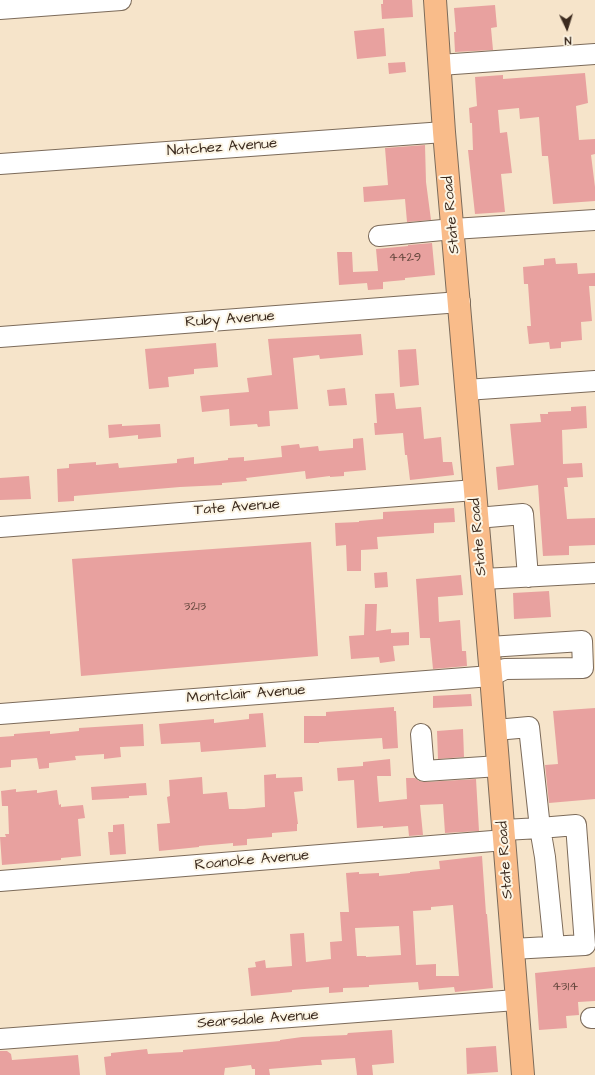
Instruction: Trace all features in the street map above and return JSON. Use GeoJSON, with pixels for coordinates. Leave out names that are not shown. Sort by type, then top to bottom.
{"type":"FeatureCollection","features":[{"type":"Feature","properties":{"kind":"main road","name":"State Road"},"geometry":{"type":"LineString","coordinates":[[435,0],[444,132],[460,302],[466,390],[496,730],[523,1075]]}},
{"type":"Feature","properties":{"kind":"street"},"geometry":{"type":"LineString","coordinates":[[0,9],[121,0]]}},
{"type":"Feature","properties":{"kind":"street"},"geometry":{"type":"LineString","coordinates":[[440,65],[595,54]]}},
{"type":"Feature","properties":{"kind":"street","name":"Natchez Avenue"},"geometry":{"type":"LineString","coordinates":[[0,164],[444,132]]}},
{"type":"Feature","properties":{"kind":"street"},"geometry":{"type":"LineString","coordinates":[[379,236],[453,229],[595,220]]}},
{"type":"Feature","properties":{"kind":"street","name":"Ruby Avenue"},"geometry":{"type":"LineString","coordinates":[[0,337],[460,302]]}},
{"type":"Feature","properties":{"kind":"street"},"geometry":{"type":"LineString","coordinates":[[466,390],[595,381]]}},
{"type":"Feature","properties":{"kind":"street","name":"Tate Avenue"},"geometry":{"type":"LineString","coordinates":[[0,527],[475,490]]}},
{"type":"Feature","properties":{"kind":"street"},"geometry":{"type":"LineString","coordinates":[[477,518],[523,514],[528,577]]}},
{"type":"Feature","properties":{"kind":"street"},"geometry":{"type":"LineString","coordinates":[[483,580],[595,572]]}},
{"type":"Feature","properties":{"kind":"street","name":"Montclair Avenue"},"geometry":{"type":"LineString","coordinates":[[0,714],[491,676],[506,669],[583,668],[582,641],[489,647]]}},
{"type":"Feature","properties":{"kind":"street"},"geometry":{"type":"LineString","coordinates":[[496,730],[529,727],[554,946],[512,949]]}},
{"type":"Feature","properties":{"kind":"street"},"geometry":{"type":"LineString","coordinates":[[421,734],[424,771],[498,766]]}},
{"type":"Feature","properties":{"kind":"street","name":"Roanoke Avenue"},"geometry":{"type":"LineString","coordinates":[[0,881],[504,835],[540,828],[576,825],[585,945],[554,946]]}},
{"type":"Feature","properties":{"kind":"street","name":"Searsdale Avenue"},"geometry":{"type":"LineString","coordinates":[[0,1039],[516,1000]]}},
{"type":"Feature","properties":{"kind":"building"},"geometry":{"type":"Polygon","coordinates":[[[383,0],[412,0],[413,17],[382,19],[381,4],[383,4],[383,0]]]}},
{"type":"Feature","properties":{"kind":"building"},"geometry":{"type":"Polygon","coordinates":[[[495,5],[497,27],[491,28],[493,50],[455,52],[454,32],[456,32],[454,8],[495,5]]]}},
{"type":"Feature","properties":{"kind":"building"},"geometry":{"type":"Polygon","coordinates":[[[384,28],[386,56],[357,59],[354,31],[384,28]]]}},
{"type":"Feature","properties":{"kind":"building"},"geometry":{"type":"Polygon","coordinates":[[[405,62],[406,72],[389,74],[388,63],[405,62]]]}},
{"type":"Feature","properties":{"kind":"building"},"geometry":{"type":"Polygon","coordinates":[[[585,73],[588,103],[576,106],[579,140],[595,139],[595,154],[591,155],[595,187],[595,201],[553,204],[548,156],[542,156],[539,117],[520,119],[519,108],[498,110],[500,133],[507,132],[512,173],[501,174],[505,212],[475,214],[468,150],[473,150],[472,123],[470,123],[469,108],[477,106],[475,77],[503,75],[503,79],[585,73]]]}},
{"type":"Feature","properties":{"kind":"building"},"geometry":{"type":"Polygon","coordinates":[[[425,145],[426,182],[431,220],[407,222],[405,199],[364,202],[363,187],[388,185],[385,148],[425,145]]]}},
{"type":"Feature","properties":{"kind":"building"},"geometry":{"type":"Polygon","coordinates":[[[432,243],[435,275],[383,282],[383,289],[368,290],[367,283],[339,285],[337,252],[352,252],[353,272],[378,271],[376,249],[432,243]]]}},
{"type":"Feature","properties":{"kind":"building"},"geometry":{"type":"Polygon","coordinates":[[[555,258],[556,264],[577,263],[578,274],[595,273],[595,286],[589,286],[592,321],[581,322],[582,340],[561,342],[561,348],[550,349],[549,342],[529,344],[527,326],[531,326],[528,284],[524,284],[523,267],[544,265],[544,259],[555,258]]]}},
{"type":"Feature","properties":{"kind":"building"},"geometry":{"type":"Polygon","coordinates":[[[361,334],[363,355],[320,359],[319,355],[293,358],[298,409],[269,411],[270,426],[258,427],[257,424],[230,426],[229,409],[202,412],[200,396],[249,392],[247,378],[272,375],[268,339],[361,334]]]}},
{"type":"Feature","properties":{"kind":"building"},"geometry":{"type":"Polygon","coordinates":[[[216,343],[218,367],[194,369],[194,374],[168,377],[169,387],[149,389],[145,349],[216,343]]]}},
{"type":"Feature","properties":{"kind":"building"},"geometry":{"type":"Polygon","coordinates":[[[416,349],[419,385],[400,387],[398,350],[416,349]]]}},
{"type":"Feature","properties":{"kind":"building"},"geometry":{"type":"Polygon","coordinates":[[[345,388],[347,405],[329,406],[327,390],[345,388]]]}},
{"type":"Feature","properties":{"kind":"building"},"geometry":{"type":"Polygon","coordinates":[[[394,393],[396,409],[421,407],[424,439],[441,437],[443,462],[452,462],[454,475],[410,480],[407,455],[405,455],[403,433],[375,435],[374,423],[377,423],[375,394],[394,393]]]}},
{"type":"Feature","properties":{"kind":"building"},"geometry":{"type":"Polygon","coordinates":[[[586,406],[587,428],[562,430],[563,464],[582,463],[583,477],[567,478],[568,487],[564,487],[567,519],[595,518],[595,545],[569,546],[569,555],[543,556],[538,485],[498,490],[496,467],[514,465],[510,424],[541,422],[540,414],[548,414],[548,412],[571,411],[571,407],[586,406]]]}},
{"type":"Feature","properties":{"kind":"building"},"geometry":{"type":"Polygon","coordinates":[[[122,424],[122,426],[160,424],[161,437],[138,439],[138,435],[109,438],[108,425],[122,424]]]}},
{"type":"Feature","properties":{"kind":"building"},"geometry":{"type":"Polygon","coordinates":[[[363,438],[366,470],[344,472],[344,476],[306,479],[305,471],[246,478],[247,481],[222,483],[222,485],[74,496],[74,501],[58,502],[57,469],[69,468],[69,464],[96,462],[96,465],[118,463],[119,468],[177,463],[177,459],[194,457],[194,464],[228,460],[228,458],[244,457],[244,461],[282,457],[281,446],[299,444],[300,448],[318,446],[319,451],[353,448],[353,439],[363,438]]]}},
{"type":"Feature","properties":{"kind":"building"},"geometry":{"type":"Polygon","coordinates":[[[29,476],[31,499],[0,500],[0,478],[29,476]]]}},
{"type":"Feature","properties":{"kind":"building"},"geometry":{"type":"Polygon","coordinates":[[[454,508],[455,522],[434,523],[434,533],[377,537],[378,549],[361,550],[361,571],[347,571],[346,545],[336,546],[335,523],[383,519],[383,512],[454,508]]]}},
{"type":"Feature","properties":{"kind":"building"},"geometry":{"type":"Polygon","coordinates":[[[311,542],[318,656],[81,676],[72,559],[311,542]]]}},
{"type":"Feature","properties":{"kind":"building"},"geometry":{"type":"Polygon","coordinates":[[[387,572],[388,587],[375,588],[374,573],[387,572]]]}},
{"type":"Feature","properties":{"kind":"building"},"geometry":{"type":"Polygon","coordinates":[[[461,575],[463,595],[438,597],[439,622],[460,620],[462,651],[466,651],[467,666],[433,669],[430,638],[420,638],[416,579],[461,575]]]}},
{"type":"Feature","properties":{"kind":"building"},"geometry":{"type":"Polygon","coordinates":[[[549,591],[551,617],[514,619],[513,593],[549,591]]]}},
{"type":"Feature","properties":{"kind":"building"},"geometry":{"type":"Polygon","coordinates":[[[365,604],[377,604],[376,631],[391,629],[391,633],[409,632],[409,645],[393,646],[395,661],[380,663],[379,657],[351,659],[349,636],[364,635],[365,604]]]}},
{"type":"Feature","properties":{"kind":"building"},"geometry":{"type":"Polygon","coordinates":[[[471,694],[472,706],[433,708],[433,696],[471,694]]]}},
{"type":"Feature","properties":{"kind":"building"},"geometry":{"type":"Polygon","coordinates":[[[394,707],[394,711],[396,711],[398,748],[383,749],[382,738],[304,743],[304,716],[326,716],[326,712],[394,707]]]}},
{"type":"Feature","properties":{"kind":"building"},"geometry":{"type":"Polygon","coordinates":[[[595,708],[595,799],[549,803],[545,765],[558,764],[553,711],[595,708]]]}},
{"type":"Feature","properties":{"kind":"building"},"geometry":{"type":"Polygon","coordinates":[[[263,713],[266,747],[201,752],[200,742],[161,744],[159,724],[214,719],[214,723],[249,719],[249,714],[263,713]]]}},
{"type":"Feature","properties":{"kind":"building"},"geometry":{"type":"Polygon","coordinates":[[[143,724],[144,746],[120,747],[121,757],[104,759],[104,754],[75,756],[76,760],[49,763],[49,768],[39,769],[37,758],[11,760],[11,767],[0,768],[0,737],[14,736],[14,734],[50,731],[50,734],[79,731],[79,728],[143,724]]]}},
{"type":"Feature","properties":{"kind":"building"},"geometry":{"type":"Polygon","coordinates":[[[463,729],[464,757],[438,759],[437,731],[463,729]]]}},
{"type":"Feature","properties":{"kind":"building"},"geometry":{"type":"Polygon","coordinates":[[[390,759],[391,776],[377,776],[379,802],[407,799],[406,778],[415,778],[419,781],[425,782],[476,779],[479,831],[445,833],[443,804],[420,805],[423,835],[409,836],[408,826],[357,828],[354,780],[338,781],[337,768],[363,766],[363,762],[390,759]]]}},
{"type":"Feature","properties":{"kind":"building"},"geometry":{"type":"Polygon","coordinates":[[[276,774],[276,778],[302,777],[303,791],[294,792],[298,824],[297,831],[272,833],[272,837],[247,839],[247,845],[233,846],[233,843],[159,851],[157,824],[170,823],[167,797],[170,796],[169,780],[202,777],[203,794],[227,792],[229,809],[244,809],[265,807],[264,775],[276,774]]]}},
{"type":"Feature","properties":{"kind":"building"},"geometry":{"type":"Polygon","coordinates":[[[146,783],[147,795],[129,796],[129,798],[92,800],[91,787],[146,783]]]}},
{"type":"Feature","properties":{"kind":"building"},"geometry":{"type":"Polygon","coordinates":[[[16,789],[16,792],[37,790],[37,793],[57,790],[59,805],[61,804],[61,807],[83,805],[85,818],[78,819],[81,856],[61,858],[61,860],[2,865],[0,837],[6,837],[5,834],[9,834],[8,806],[2,806],[1,791],[16,789]]]}},
{"type":"Feature","properties":{"kind":"building"},"geometry":{"type":"Polygon","coordinates":[[[124,824],[126,854],[110,855],[108,832],[113,832],[113,825],[124,824]]]}},
{"type":"Feature","properties":{"kind":"building"},"geometry":{"type":"Polygon","coordinates":[[[482,856],[493,988],[455,992],[454,987],[419,990],[418,982],[343,988],[343,992],[329,993],[329,987],[292,990],[292,992],[251,996],[248,968],[256,967],[255,962],[265,960],[266,968],[292,966],[290,934],[304,933],[306,962],[331,959],[330,942],[342,941],[340,912],[349,912],[346,873],[379,873],[379,876],[410,873],[440,869],[439,861],[482,856]],[[453,905],[431,907],[431,910],[413,911],[416,965],[436,964],[436,976],[459,976],[453,905]],[[399,926],[355,928],[357,956],[366,957],[401,955],[399,926]]]}},
{"type":"Feature","properties":{"kind":"building"},"geometry":{"type":"Polygon","coordinates":[[[595,967],[595,1001],[578,1002],[579,1015],[566,1016],[567,1028],[539,1030],[535,973],[595,967]]]}},
{"type":"Feature","properties":{"kind":"building"},"geometry":{"type":"Polygon","coordinates":[[[392,1030],[394,1063],[372,1065],[373,1075],[357,1075],[355,1058],[321,1060],[322,1065],[269,1069],[270,1075],[255,1075],[255,1069],[252,1069],[251,1065],[225,1068],[224,1075],[106,1075],[104,1057],[111,1056],[111,1053],[147,1049],[148,1054],[183,1052],[183,1050],[280,1041],[302,1037],[347,1035],[348,1033],[392,1030]]]}},
{"type":"Feature","properties":{"kind":"building"},"geometry":{"type":"Polygon","coordinates":[[[496,1046],[498,1072],[467,1074],[466,1048],[496,1046]]]}},
{"type":"Feature","properties":{"kind":"building"},"geometry":{"type":"Polygon","coordinates":[[[0,1051],[7,1051],[11,1054],[12,1060],[78,1055],[80,1075],[0,1075],[0,1051]]]}}]}
